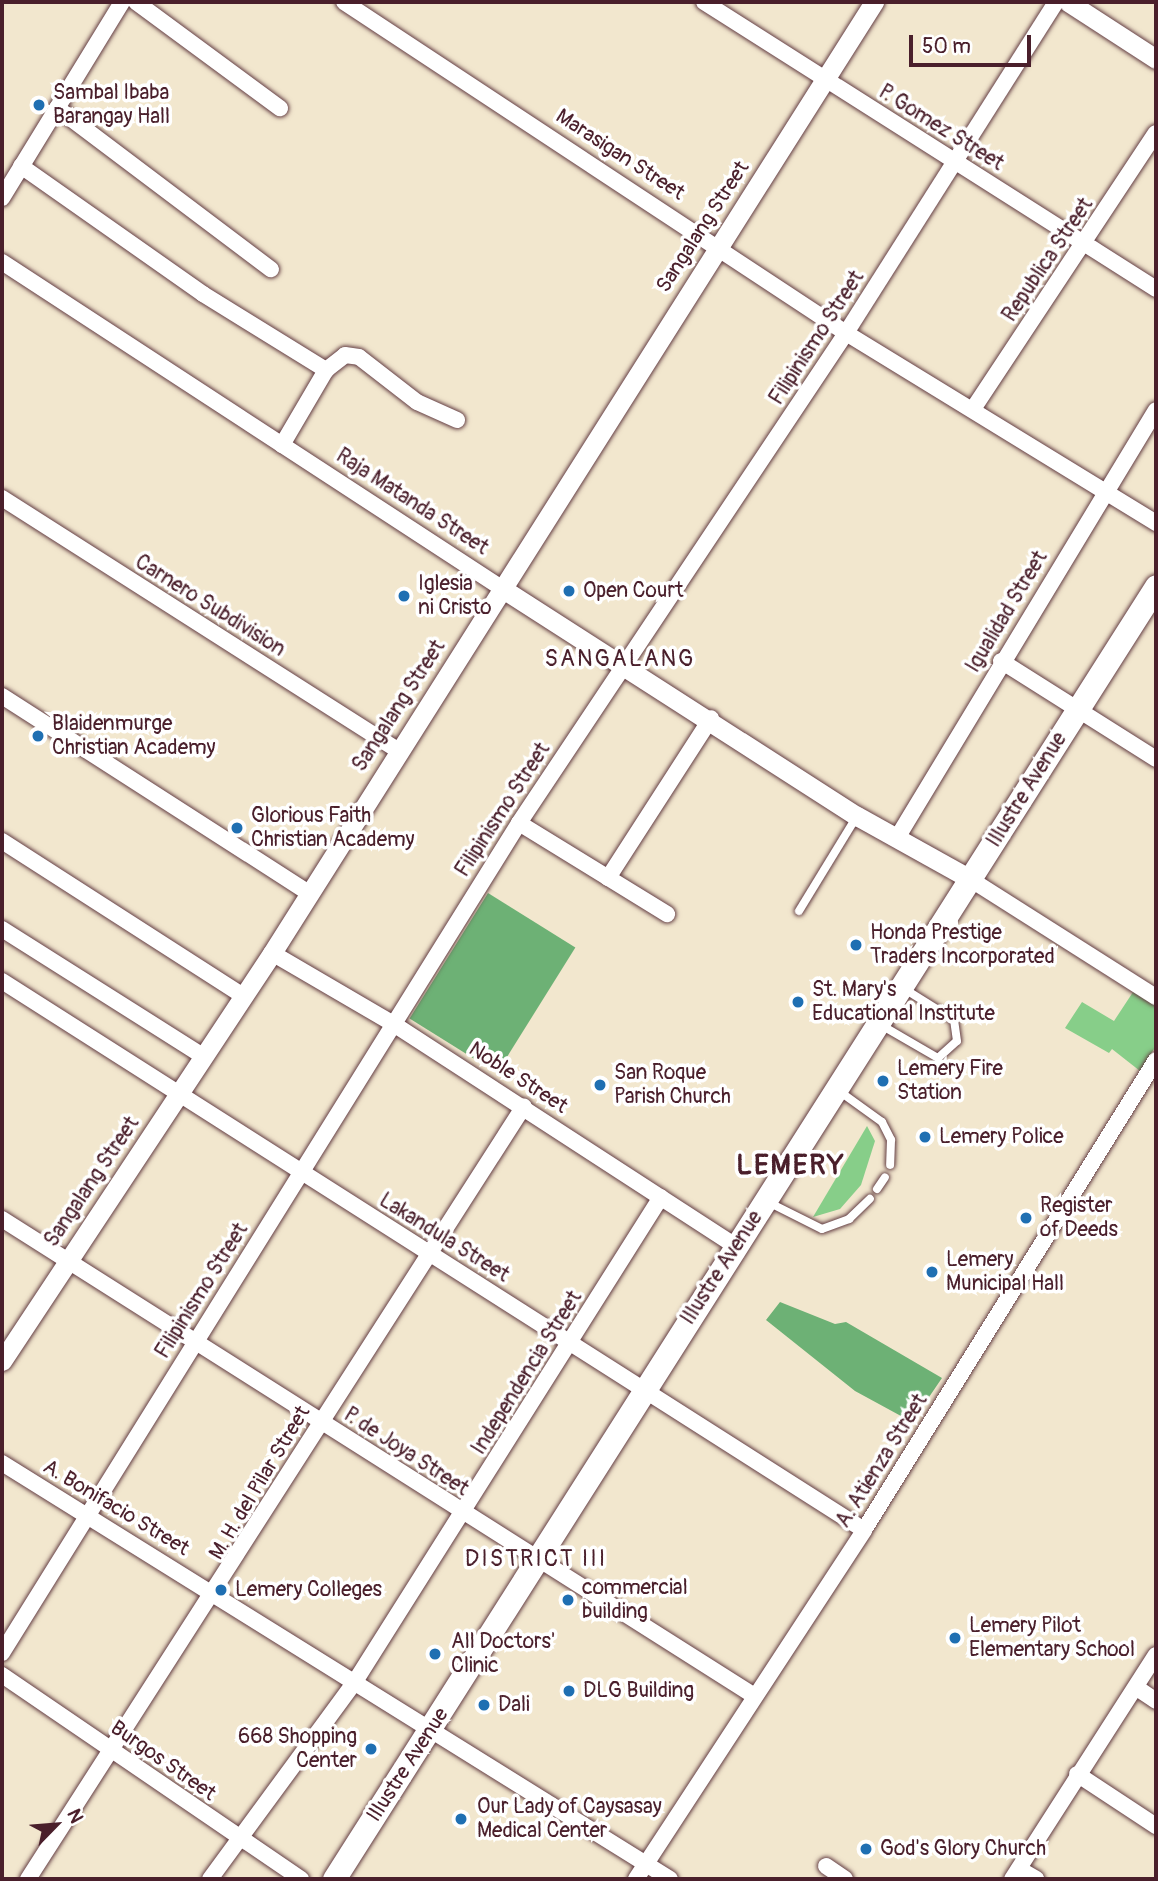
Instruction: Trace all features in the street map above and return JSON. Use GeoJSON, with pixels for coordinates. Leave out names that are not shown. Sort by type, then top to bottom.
{"type":"FeatureCollection","features":[{"type":"Feature","properties":{"kind":"main road","name":"Illustre Avenue"},"geometry":{"type":"LineString","coordinates":[[334,1879],[1156,586]]}},
{"type":"Feature","properties":{"kind":"street"},"geometry":{"type":"LineString","coordinates":[[2,198],[122,2]]}},
{"type":"Feature","properties":{"kind":"street"},"geometry":{"type":"LineString","coordinates":[[136,2],[281,108]]}},
{"type":"Feature","properties":{"kind":"street","name":"Marasigan Street"},"geometry":{"type":"LineString","coordinates":[[344,2],[719,243],[846,333],[1156,523]]}},
{"type":"Feature","properties":{"kind":"street","name":"P. Gomez Street"},"geometry":{"type":"LineString","coordinates":[[704,2],[825,81],[1086,241],[1156,289]]}},
{"type":"Feature","properties":{"kind":"street","name":"Sangalang Street"},"geometry":{"type":"LineString","coordinates":[[2,1361],[272,953],[396,749],[503,589],[719,243],[874,2]]}},
{"type":"Feature","properties":{"kind":"street","name":"Filipinismo Street"},"geometry":{"type":"LineString","coordinates":[[2,1653],[519,823],[623,663],[846,333],[1056,2]]}},
{"type":"Feature","properties":{"kind":"street"},"geometry":{"type":"LineString","coordinates":[[1068,2],[1156,60]]}},
{"type":"Feature","properties":{"kind":"street"},"geometry":{"type":"LineString","coordinates":[[57,108],[271,269]]}},
{"type":"Feature","properties":{"kind":"street","name":"Republica Street"},"geometry":{"type":"LineString","coordinates":[[973,409],[1156,133]]}},
{"type":"Feature","properties":{"kind":"street"},"geometry":{"type":"LineString","coordinates":[[21,166],[203,294],[326,370]]}},
{"type":"Feature","properties":{"kind":"street","name":"Raja Matanda Street"},"geometry":{"type":"LineString","coordinates":[[2,262],[503,589],[710,718],[857,816],[970,879],[1156,997]]}},
{"type":"Feature","properties":{"kind":"street"},"geometry":{"type":"LineString","coordinates":[[282,445],[326,370],[345,355],[359,357],[417,402],[457,420]]}},
{"type":"Feature","properties":{"kind":"street","name":"Igualidad Street"},"geometry":{"type":"LineString","coordinates":[[897,838],[1001,661],[1156,410]]}},
{"type":"Feature","properties":{"kind":"street","name":"Carnero Subdivision"},"geometry":{"type":"LineString","coordinates":[[2,498],[396,749]]}},
{"type":"Feature","properties":{"kind":"street"},"geometry":{"type":"LineString","coordinates":[[1001,661],[1156,759]]}},
{"type":"Feature","properties":{"kind":"street"},"geometry":{"type":"LineString","coordinates":[[2,696],[309,893]]}},
{"type":"Feature","properties":{"kind":"street"},"geometry":{"type":"LineString","coordinates":[[608,878],[710,718]]}},
{"type":"Feature","properties":{"kind":"street"},"geometry":{"type":"LineString","coordinates":[[519,823],[667,914]]}},
{"type":"Feature","properties":{"kind":"street"},"geometry":{"type":"LineString","coordinates":[[2,841],[243,996]]}},
{"type":"Feature","properties":{"kind":"street"},"geometry":{"type":"LineString","coordinates":[[2,929],[203,1056]]}},
{"type":"Feature","properties":{"kind":"street","name":"Noble Street"},"geometry":{"type":"LineString","coordinates":[[272,953],[393,1023],[736,1246]]}},
{"type":"Feature","properties":{"kind":"street","name":"Lakandula Street"},"geometry":{"type":"LineString","coordinates":[[2,981],[432,1256],[646,1388],[864,1530]]}},
{"type":"Feature","properties":{"kind":"street","name":"A. Atienza Street"},"geometry":{"type":"LineString","coordinates":[[636,1879],[753,1695],[864,1530],[1156,1060]]}},
{"type":"Feature","properties":{"kind":"street","name":"M. H. del Pilar Street"},"geometry":{"type":"LineString","coordinates":[[28,1879],[218,1592],[321,1422],[432,1256],[524,1106]]}},
{"type":"Feature","properties":{"kind":"street","name":"Independencia Street"},"geometry":{"type":"LineString","coordinates":[[210,1879],[240,1842],[356,1680],[572,1344],[661,1197]]}},
{"type":"Feature","properties":{"kind":"street","name":"P. de Joya Street"},"geometry":{"type":"LineString","coordinates":[[2,1219],[536,1562],[753,1695]]}},
{"type":"Feature","properties":{"kind":"street","name":"A. Bonifacio Street"},"geometry":{"type":"LineString","coordinates":[[2,1463],[88,1517],[218,1592],[670,1879]]}},
{"type":"Feature","properties":{"kind":"street"},"geometry":{"type":"LineString","coordinates":[[1036,1879],[1015,1874],[1156,1655]]}},
{"type":"Feature","properties":{"kind":"street","name":"Burgos Street"},"geometry":{"type":"LineString","coordinates":[[2,1675],[240,1842],[301,1879]]}},
{"type":"Feature","properties":{"kind":"street"},"geometry":{"type":"LineString","coordinates":[[1137,1688],[1156,1701]]}},
{"type":"Feature","properties":{"kind":"street"},"geometry":{"type":"LineString","coordinates":[[1077,1774],[1156,1826]]}},
{"type":"Feature","properties":{"kind":"street"},"geometry":{"type":"LineString","coordinates":[[825,1867],[845,1879]]}},
{"type":"Feature","properties":{"kind":"lane"},"geometry":{"type":"LineString","coordinates":[[799,911],[857,816]]}},
{"type":"Feature","properties":{"kind":"lane"},"geometry":{"type":"LineString","coordinates":[[878,1023],[938,1058],[957,1041],[954,1020],[902,987]]}},
{"type":"Feature","properties":{"kind":"lane"},"geometry":{"type":"LineString","coordinates":[[837,1089],[882,1122],[891,1140],[890,1165]]}},
{"type":"Feature","properties":{"kind":"lane"},"geometry":{"type":"LineString","coordinates":[[877,1189],[885,1177]]}},
{"type":"Feature","properties":{"kind":"lane"},"geometry":{"type":"LineString","coordinates":[[765,1201],[822,1229],[849,1219],[870,1199]]}},
{"type":"Feature","properties":{"kind":"green space"},"geometry":{"type":"Polygon","coordinates":[[[488,893],[575,948],[497,1073],[410,1019],[488,893]]]}},
{"type":"Feature","properties":{"kind":"green space"},"geometry":{"type":"Polygon","coordinates":[[[1135,989],[1156,1001],[1156,1046],[1140,1071],[1112,1049],[1109,1053],[1065,1028],[1082,1002],[1114,1021],[1135,989]]]}},
{"type":"Feature","properties":{"kind":"green space"},"geometry":{"type":"Polygon","coordinates":[[[867,1126],[875,1141],[861,1185],[840,1209],[813,1217],[867,1126]]]}},
{"type":"Feature","properties":{"kind":"green space"},"geometry":{"type":"Polygon","coordinates":[[[780,1302],[835,1324],[846,1322],[942,1378],[912,1422],[855,1391],[766,1320],[780,1302]]]}},
{"type":"Feature","properties":{"kind":"place","name":"Sambal Ibaba Barangay Hall"},"geometry":{"type":"Point","coordinates":[39,105]}},
{"type":"Feature","properties":{"kind":"place","name":"Open Court"},"geometry":{"type":"Point","coordinates":[569,591]}},
{"type":"Feature","properties":{"kind":"place","name":"Iglesia ni Cristo"},"geometry":{"type":"Point","coordinates":[404,596]}},
{"type":"Feature","properties":{"kind":"place","name":"Blaidenmurge Christian Academy"},"geometry":{"type":"Point","coordinates":[38,736]}},
{"type":"Feature","properties":{"kind":"place","name":"Glorious Faith Christian Academy"},"geometry":{"type":"Point","coordinates":[237,828]}},
{"type":"Feature","properties":{"kind":"place","name":"Honda Prestige Traders Incorporated"},"geometry":{"type":"Point","coordinates":[856,945]}},
{"type":"Feature","properties":{"kind":"place","name":"St. Mary's Educational Institute"},"geometry":{"type":"Point","coordinates":[798,1002]}},
{"type":"Feature","properties":{"kind":"place","name":"Lemery Fire Station"},"geometry":{"type":"Point","coordinates":[883,1081]}},
{"type":"Feature","properties":{"kind":"place","name":"San Roque Parish Church"},"geometry":{"type":"Point","coordinates":[600,1085]}},
{"type":"Feature","properties":{"kind":"place","name":"Lemery Police"},"geometry":{"type":"Point","coordinates":[925,1137]}},
{"type":"Feature","properties":{"kind":"place","name":"Register of Deeds"},"geometry":{"type":"Point","coordinates":[1026,1218]}},
{"type":"Feature","properties":{"kind":"place","name":"Lemery Municipal Hall"},"geometry":{"type":"Point","coordinates":[932,1272]}},
{"type":"Feature","properties":{"kind":"place","name":"Lemery Colleges"},"geometry":{"type":"Point","coordinates":[221,1590]}},
{"type":"Feature","properties":{"kind":"place","name":"commercial building"},"geometry":{"type":"Point","coordinates":[568,1600]}},
{"type":"Feature","properties":{"kind":"place","name":"Lemery Pilot Elementary School"},"geometry":{"type":"Point","coordinates":[955,1638]}},
{"type":"Feature","properties":{"kind":"place","name":"All Doctors' Clinic"},"geometry":{"type":"Point","coordinates":[435,1654]}},
{"type":"Feature","properties":{"kind":"place","name":"DLG Building"},"geometry":{"type":"Point","coordinates":[569,1691]}},
{"type":"Feature","properties":{"kind":"place","name":"Dali"},"geometry":{"type":"Point","coordinates":[484,1705]}},
{"type":"Feature","properties":{"kind":"place","name":"668 Shopping Center"},"geometry":{"type":"Point","coordinates":[371,1749]}},
{"type":"Feature","properties":{"kind":"place","name":"Our Lady of Caysasay Medical Center"},"geometry":{"type":"Point","coordinates":[461,1819]}},
{"type":"Feature","properties":{"kind":"place","name":"God's Glory Church"},"geometry":{"type":"Point","coordinates":[866,1849]}},
{"type":"Feature","properties":{"kind":"district","name":"SANGALANG"},"geometry":{"type":"Point","coordinates":[620,659]}},
{"type":"Feature","properties":{"kind":"district","name":"LEMERY"},"geometry":{"type":"Point","coordinates":[791,1166]}},
{"type":"Feature","properties":{"kind":"district","name":"DISTRICT III"},"geometry":{"type":"Point","coordinates":[536,1559]}}]}
